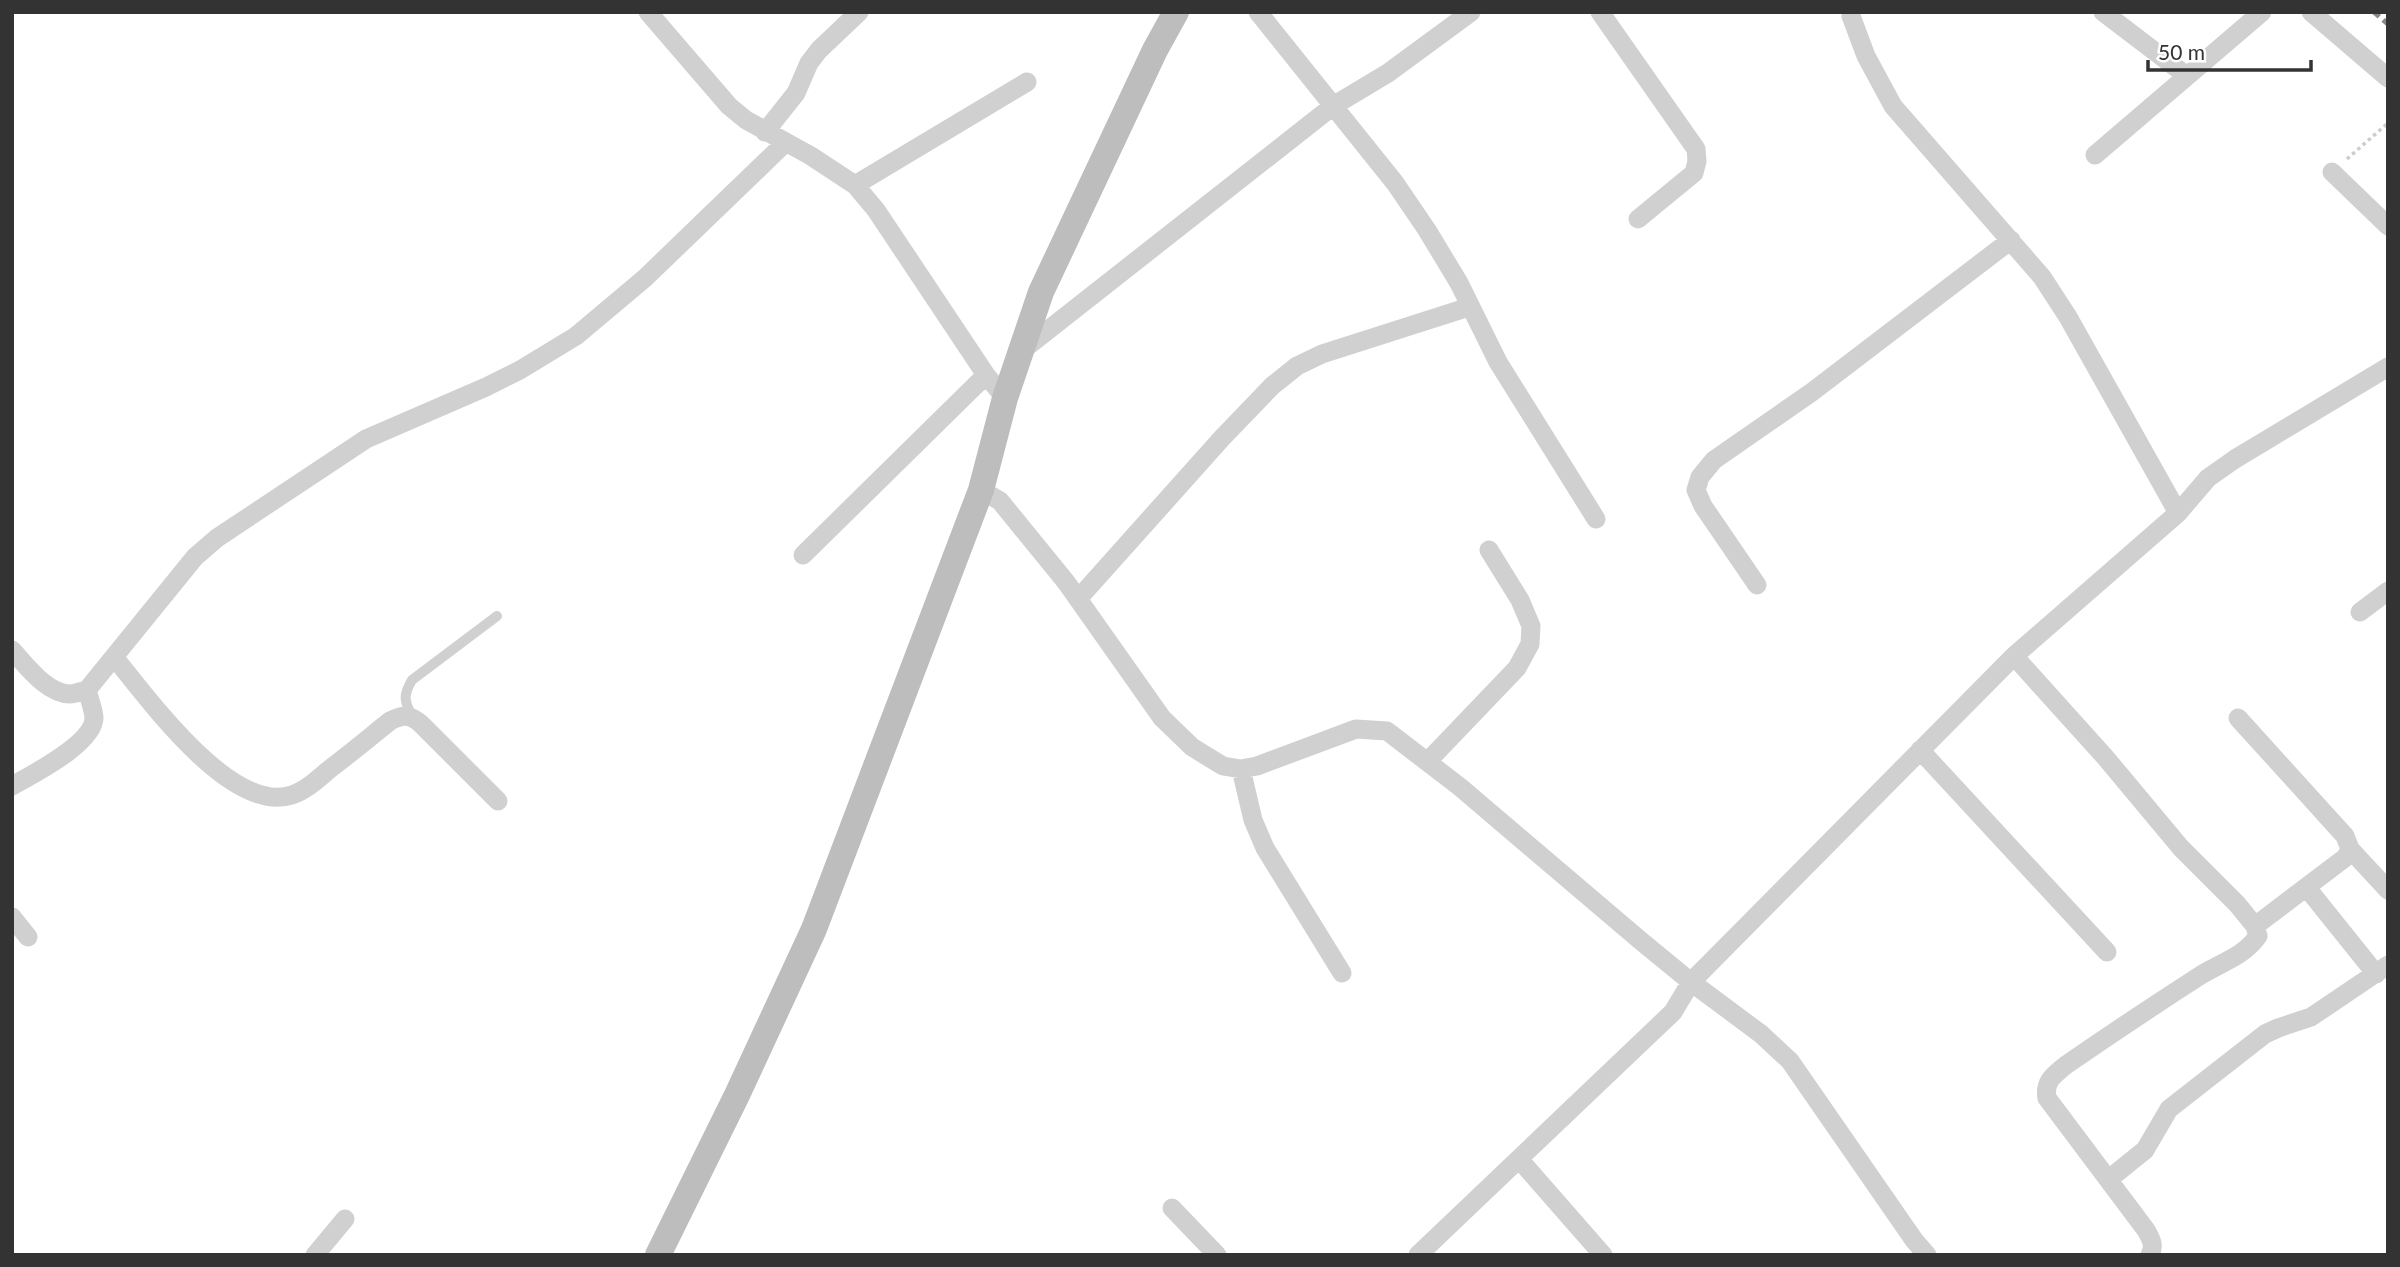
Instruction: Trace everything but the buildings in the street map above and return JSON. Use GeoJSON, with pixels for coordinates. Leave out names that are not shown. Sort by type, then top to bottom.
{"type":"FeatureCollection","features":[{"type":"Feature","properties":{"kind":"street"},"geometry":{"type":"LineString","coordinates":[[648,12],[716,93],[746,120],[811,156],[855,185],[876,210],[986,375],[1005,398]]}},
{"type":"Feature","properties":{"kind":"street"},"geometry":{"type":"LineString","coordinates":[[765,132],[796,93],[809,63],[819,50],[859,12]]}},
{"type":"Feature","properties":{"kind":"street"},"geometry":{"type":"LineString","coordinates":[[658,1255],[737,1095],[814,929],[981,490],[1005,398],[1024,349],[1041,292],[1155,50],[1176,12]]}},
{"type":"Feature","properties":{"kind":"street"},"geometry":{"type":"LineString","coordinates":[[1258,12],[1395,183],[1448,264],[1498,362],[1596,519]]}},
{"type":"Feature","properties":{"kind":"street"},"geometry":{"type":"LineString","coordinates":[[1024,349],[1333,106],[1434,41],[1471,12]]}},
{"type":"Feature","properties":{"kind":"street"},"geometry":{"type":"LineString","coordinates":[[1600,12],[1696,149],[1694,173],[1638,219]]}},
{"type":"Feature","properties":{"kind":"street"},"geometry":{"type":"LineString","coordinates":[[2103,12],[2187,76]]}},
{"type":"Feature","properties":{"kind":"street"},"geometry":{"type":"LineString","coordinates":[[2095,155],[2262,12]]}},
{"type":"Feature","properties":{"kind":"street"},"geometry":{"type":"LineString","coordinates":[[2311,12],[2388,78]]}},
{"type":"Feature","properties":{"kind":"street"},"geometry":{"type":"LineString","coordinates":[[1851,16],[1866,57],[1894,106],[2042,277],[2068,317],[2178,513]]}},
{"type":"Feature","properties":{"kind":"street"},"geometry":{"type":"LineString","coordinates":[[855,185],[1027,82]]}},
{"type":"Feature","properties":{"kind":"street"},"geometry":{"type":"LineString","coordinates":[[12,650],[54,690],[69,694],[87,690],[195,557],[217,538],[366,439],[497,382],[576,336],[645,278],[785,143]]}},
{"type":"Feature","properties":{"kind":"street"},"geometry":{"type":"LineString","coordinates":[[2332,172],[2388,226]]}},
{"type":"Feature","properties":{"kind":"street"},"geometry":{"type":"LineString","coordinates":[[1756,585],[1703,506],[1696,490],[1699,477],[1714,460],[1812,392],[2011,240]]}},
{"type":"Feature","properties":{"kind":"street"},"geometry":{"type":"LineString","coordinates":[[1078,598],[1222,438],[1272,386],[1297,366],[1322,354],[1469,307]]}},
{"type":"Feature","properties":{"kind":"street"},"geometry":{"type":"LineString","coordinates":[[1418,1255],[1673,1012],[1691,982],[2014,656],[2178,513],[2208,478],[2388,367]]}},
{"type":"Feature","properties":{"kind":"street"},"geometry":{"type":"LineString","coordinates":[[803,555],[986,375]]}},
{"type":"Feature","properties":{"kind":"street"},"geometry":{"type":"LineString","coordinates":[[981,490],[1000,502],[1078,598],[1162,718],[1192,747],[1223,766],[1241,769],[1258,766],[1356,729],[1387,731],[1460,787],[1691,982],[1761,1034],[1790,1061],[1927,1255]]}},
{"type":"Feature","properties":{"kind":"street"},"geometry":{"type":"LineString","coordinates":[[1427,762],[1517,668],[1530,644],[1531,626],[1520,600],[1489,550]]}},
{"type":"Feature","properties":{"kind":"street"},"geometry":{"type":"LineString","coordinates":[[2360,612],[2388,591]]}},
{"type":"Feature","properties":{"kind":"street"},"geometry":{"type":"LineString","coordinates":[[2014,656],[2105,757],[2181,848],[2255,926],[2258,936],[2249,948],[2206,972],[2066,1065],[2049,1080],[2045,1088],[2047,1098],[2152,1241],[2153,1249],[2150,1255]]}},
{"type":"Feature","properties":{"kind":"street"},"geometry":{"type":"LineString","coordinates":[[114,657],[173,727],[208,762],[226,778],[250,791],[275,797],[292,795],[307,787],[401,716],[412,717],[498,801]]}},
{"type":"Feature","properties":{"kind":"street"},"geometry":{"type":"LineString","coordinates":[[12,786],[75,747],[91,732],[94,718],[87,690]]}},
{"type":"Feature","properties":{"kind":"street"},"geometry":{"type":"LineString","coordinates":[[2238,718],[2345,836],[2350,849],[2388,890]]}},
{"type":"Feature","properties":{"kind":"street"},"geometry":{"type":"LineString","coordinates":[[1920,750],[2107,952]]}},
{"type":"Feature","properties":{"kind":"street"},"geometry":{"type":"LineString","coordinates":[[1241,769],[1253,820],[1265,848],[1342,973]]}},
{"type":"Feature","properties":{"kind":"street"},"geometry":{"type":"LineString","coordinates":[[2255,926],[2346,857],[2350,849]]}},
{"type":"Feature","properties":{"kind":"street"},"geometry":{"type":"LineString","coordinates":[[2109,1180],[2145,1150],[2168,1109],[2278,1028],[2311,1017],[2382,970],[2307,888]]}},
{"type":"Feature","properties":{"kind":"street"},"geometry":{"type":"LineString","coordinates":[[12,917],[28,937]]}},
{"type":"Feature","properties":{"kind":"street"},"geometry":{"type":"LineString","coordinates":[[1519,1160],[1603,1255]]}},
{"type":"Feature","properties":{"kind":"street"},"geometry":{"type":"LineString","coordinates":[[1172,1208],[1217,1255]]}},
{"type":"Feature","properties":{"kind":"street"},"geometry":{"type":"LineString","coordinates":[[315,1255],[345,1219]]}},
{"type":"Feature","properties":{"kind":"lane"},"geometry":{"type":"LineString","coordinates":[[412,717],[404,701],[405,691],[412,680],[498,616]]}},
{"type":"Feature","properties":{"kind":"path"},"geometry":{"type":"LineString","coordinates":[[2332,172],[2388,123]]}},
{"type":"Feature","properties":{"kind":"railway"},"geometry":{"type":"LineString","coordinates":[[2374,12],[2388,24]]}}]}
